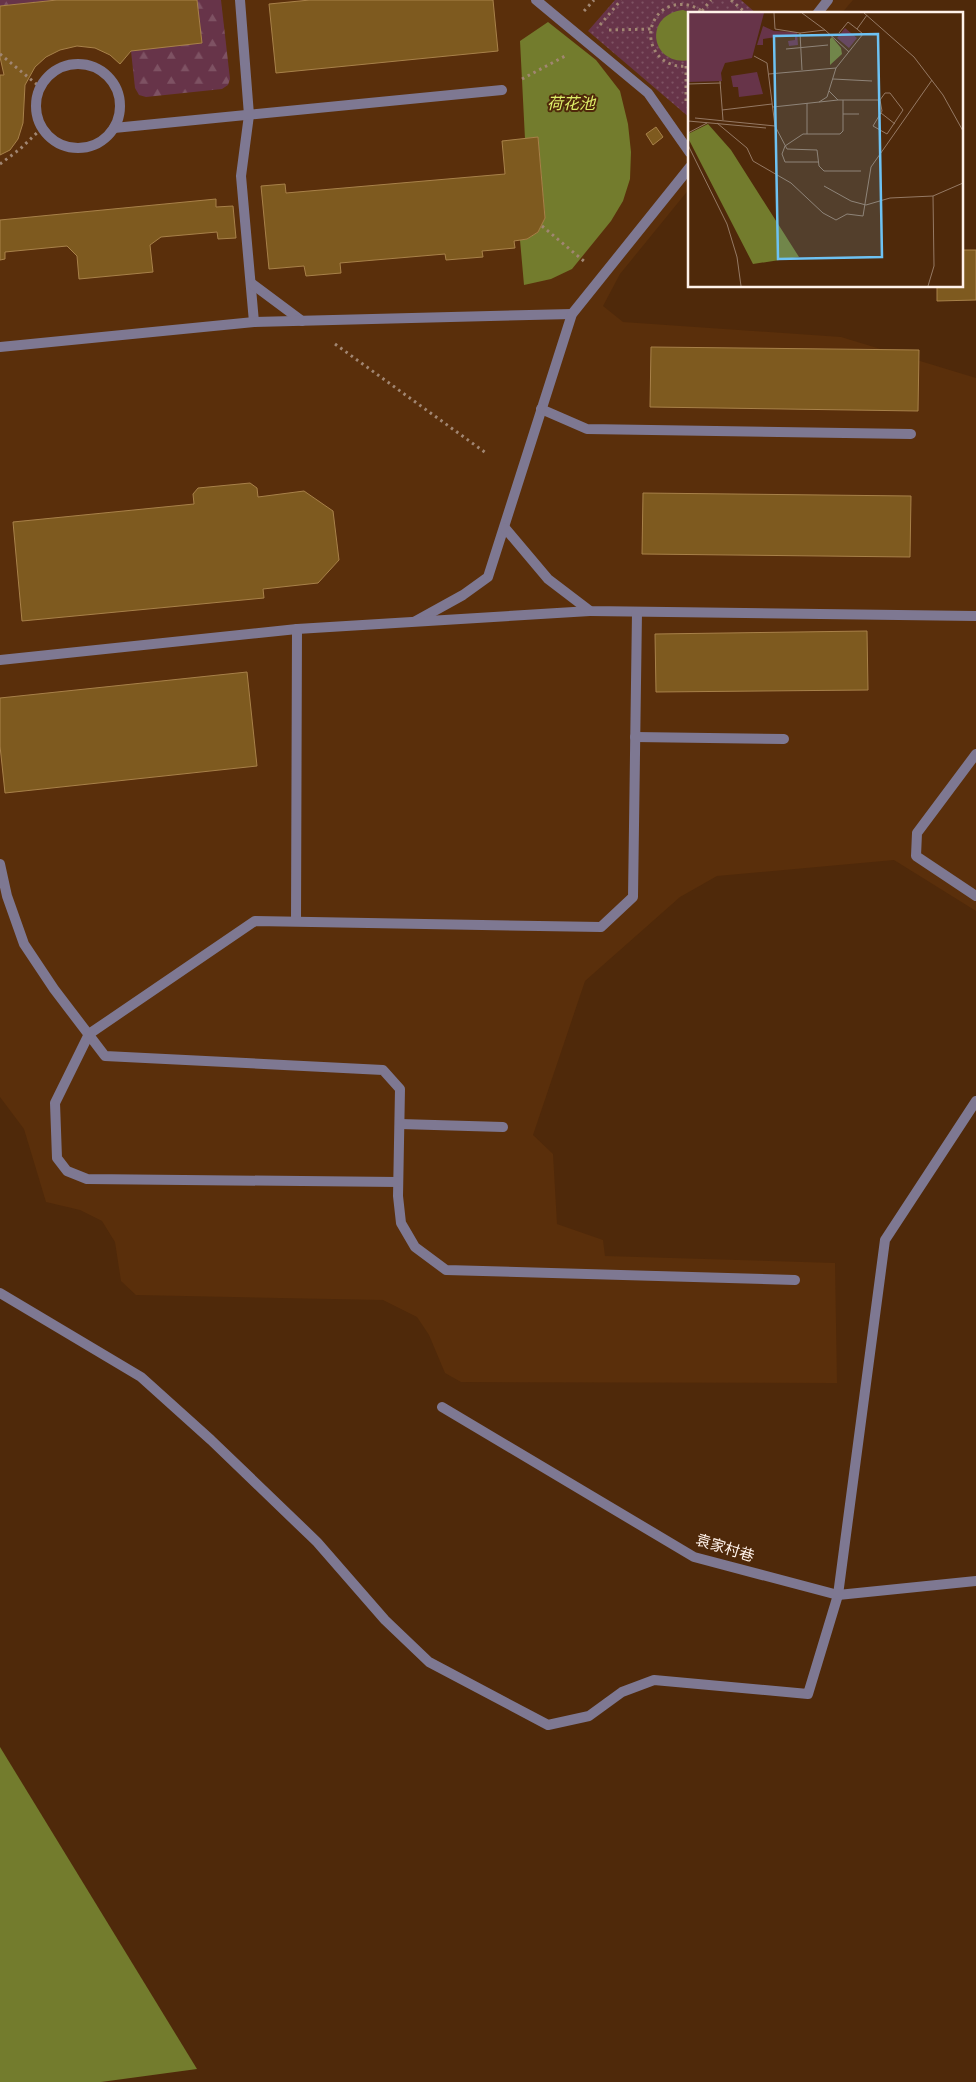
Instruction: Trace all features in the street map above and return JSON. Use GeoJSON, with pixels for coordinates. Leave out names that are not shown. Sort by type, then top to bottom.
{"type":"FeatureCollection","features":[{"type":"Feature","properties":{"kind":"street"},"geometry":{"type":"LineString","coordinates":[[240,0],[249,115],[241,176],[254,322]]}},
{"type":"Feature","properties":{"kind":"street"},"geometry":{"type":"LineString","coordinates":[[536,0],[648,93],[688,150]]}},
{"type":"Feature","properties":{"kind":"street"},"geometry":{"type":"LineString","coordinates":[[819,12],[828,0]]}},
{"type":"Feature","properties":{"kind":"street"},"geometry":{"type":"LineString","coordinates":[[72,64],[85,64],[98,69],[109,77],[117,88],[120,114],[114,128],[105,138],[93,146],[78,148],[64,146],[52,139],[42,128],[36,114],[36,100],[40,87],[48,76],[59,68],[72,64]]}},
{"type":"Feature","properties":{"kind":"street"},"geometry":{"type":"LineString","coordinates":[[114,128],[502,90]]}},
{"type":"Feature","properties":{"kind":"street"},"geometry":{"type":"LineString","coordinates":[[413,622],[463,595],[488,577],[572,314],[688,169]]}},
{"type":"Feature","properties":{"kind":"street"},"geometry":{"type":"LineString","coordinates":[[250,283],[302,320]]}},
{"type":"Feature","properties":{"kind":"street"},"geometry":{"type":"LineString","coordinates":[[0,347],[254,322],[572,314]]}},
{"type":"Feature","properties":{"kind":"street"},"geometry":{"type":"LineString","coordinates":[[541,409],[587,428],[910,434]]}},
{"type":"Feature","properties":{"kind":"street"},"geometry":{"type":"LineString","coordinates":[[505,528],[548,579],[590,611]]}},
{"type":"Feature","properties":{"kind":"street"},"geometry":{"type":"LineString","coordinates":[[0,660],[297,630],[590,611],[976,616]]}},
{"type":"Feature","properties":{"kind":"street"},"geometry":{"type":"LineString","coordinates":[[398,1182],[87,1179],[67,1171],[57,1158],[55,1103],[89,1034],[255,921],[601,927],[633,897],[637,612]]}},
{"type":"Feature","properties":{"kind":"street"},"geometry":{"type":"LineString","coordinates":[[296,921],[297,630]]}},
{"type":"Feature","properties":{"kind":"street"},"geometry":{"type":"LineString","coordinates":[[635,737],[784,739]]}},
{"type":"Feature","properties":{"kind":"street"},"geometry":{"type":"LineString","coordinates":[[976,754],[917,833],[916,856],[976,896]]}},
{"type":"Feature","properties":{"kind":"street"},"geometry":{"type":"LineString","coordinates":[[0,864],[7,896],[24,944],[105,1056],[383,1070],[400,1089],[398,1182],[401,1223],[415,1247],[446,1270],[795,1280]]}},
{"type":"Feature","properties":{"kind":"street"},"geometry":{"type":"LineString","coordinates":[[0,1293],[141,1377],[211,1440],[317,1542],[386,1620],[429,1662],[548,1726],[589,1716],[622,1692],[654,1680],[808,1694],[838,1594],[885,1240],[976,1101]]}},
{"type":"Feature","properties":{"kind":"street"},"geometry":{"type":"LineString","coordinates":[[400,1124],[503,1126]]}},
{"type":"Feature","properties":{"kind":"street","name":"袁家村巷"},"geometry":{"type":"LineString","coordinates":[[442,1407],[694,1557],[838,1594],[976,1582]]}},
{"type":"Feature","properties":{"kind":"path"},"geometry":{"type":"LineString","coordinates":[[587,8],[594,0]]}},
{"type":"Feature","properties":{"kind":"path"},"geometry":{"type":"LineString","coordinates":[[516,82],[588,43],[596,30],[621,0]]}},
{"type":"Feature","properties":{"kind":"path"},"geometry":{"type":"LineString","coordinates":[[686,112],[688,66],[669,64],[661,58],[654,50],[651,40],[651,29],[655,19],[671,5],[687,4],[704,12],[711,0]]}},
{"type":"Feature","properties":{"kind":"path"},"geometry":{"type":"LineString","coordinates":[[730,0],[745,12]]}},
{"type":"Feature","properties":{"kind":"path"},"geometry":{"type":"LineString","coordinates":[[596,30],[651,29]]}},
{"type":"Feature","properties":{"kind":"path"},"geometry":{"type":"LineString","coordinates":[[0,54],[40,87]]}},
{"type":"Feature","properties":{"kind":"path"},"geometry":{"type":"LineString","coordinates":[[0,164],[20,149],[42,128]]}},
{"type":"Feature","properties":{"kind":"path"},"geometry":{"type":"LineString","coordinates":[[542,226],[589,265]]}},
{"type":"Feature","properties":{"kind":"path"},"geometry":{"type":"LineString","coordinates":[[334,344],[486,453]]}},
{"type":"Feature","properties":{"kind":"shaded area"},"geometry":{"type":"Polygon","coordinates":[[[0,0],[853,0],[843,12],[688,12],[688,190],[620,274],[603,306],[623,322],[841,337],[976,378],[976,911],[894,860],[717,876],[680,897],[585,981],[533,1135],[553,1154],[557,1224],[603,1240],[605,1256],[835,1263],[837,1383],[461,1382],[445,1373],[429,1335],[417,1317],[383,1300],[136,1295],[121,1281],[115,1242],[102,1221],[80,1210],[46,1202],[24,1129],[0,1097],[0,0]]]}},
{"type":"Feature","properties":{"kind":"green space"},"geometry":{"type":"Polygon","coordinates":[[[0,0],[57,0],[0,6],[0,0]]]}},
{"type":"Feature","properties":{"kind":"green space"},"geometry":{"type":"Polygon","coordinates":[[[197,0],[221,0],[230,79],[228,85],[222,89],[146,97],[139,95],[135,88],[131,51],[197,0]]]}},
{"type":"Feature","properties":{"kind":"green space"},"geometry":{"type":"Polygon","coordinates":[[[615,0],[741,0],[755,12],[688,12],[688,116],[588,31],[615,0]]]}},
{"type":"Feature","properties":{"kind":"water"},"geometry":{"type":"Polygon","coordinates":[[[683,10],[689,12],[688,60],[677,60],[667,56],[660,49],[656,40],[657,30],[661,21],[670,14],[683,10]]]}},
{"type":"Feature","properties":{"kind":"water","name":"荷花池"},"geometry":{"type":"Polygon","coordinates":[[[548,22],[596,60],[620,91],[628,124],[631,152],[630,179],[623,201],[611,221],[572,269],[551,279],[524,285],[520,240],[527,239],[538,232],[545,218],[538,138],[525,139],[520,41],[548,22]]]}},
{"type":"Feature","properties":{"kind":"water"},"geometry":{"type":"Polygon","coordinates":[[[0,1747],[197,2069],[101,2082],[0,2082],[0,1747]]]}},
{"type":"Feature","properties":{"kind":"building"},"geometry":{"type":"Polygon","coordinates":[[[57,0],[197,0],[202,43],[131,51],[120,64],[110,55],[95,48],[77,46],[60,50],[46,57],[35,67],[25,85],[23,123],[18,139],[10,150],[0,155],[0,75],[4,75],[0,57],[0,6],[57,0]]]}},
{"type":"Feature","properties":{"kind":"building"},"geometry":{"type":"Polygon","coordinates":[[[310,0],[493,0],[498,51],[276,73],[269,4],[310,0]]]}},
{"type":"Feature","properties":{"kind":"building"},"geometry":{"type":"Polygon","coordinates":[[[656,127],[663,137],[653,145],[646,134],[656,127]]]}},
{"type":"Feature","properties":{"kind":"building"},"geometry":{"type":"Polygon","coordinates":[[[538,137],[545,218],[538,232],[527,239],[514,241],[515,248],[482,251],[483,257],[446,260],[445,254],[340,263],[341,273],[306,276],[304,266],[269,269],[261,186],[285,184],[286,193],[505,174],[502,141],[538,137]]]}},
{"type":"Feature","properties":{"kind":"building"},"geometry":{"type":"Polygon","coordinates":[[[216,199],[216,207],[233,206],[236,238],[218,239],[217,232],[161,237],[150,245],[153,272],[79,279],[77,256],[67,246],[5,252],[5,259],[0,260],[0,220],[216,199]]]}},
{"type":"Feature","properties":{"kind":"building"},"geometry":{"type":"Polygon","coordinates":[[[964,250],[976,250],[976,300],[937,301],[937,288],[964,288],[964,250]]]}},
{"type":"Feature","properties":{"kind":"building"},"geometry":{"type":"Polygon","coordinates":[[[651,347],[919,350],[918,411],[650,407],[651,347]]]}},
{"type":"Feature","properties":{"kind":"building"},"geometry":{"type":"Polygon","coordinates":[[[250,483],[257,488],[258,497],[304,491],[333,511],[339,560],[318,583],[263,589],[264,598],[22,621],[13,522],[194,504],[193,494],[198,488],[250,483]]]}},
{"type":"Feature","properties":{"kind":"building"},"geometry":{"type":"Polygon","coordinates":[[[643,493],[911,496],[910,557],[642,554],[643,493]]]}},
{"type":"Feature","properties":{"kind":"building"},"geometry":{"type":"Polygon","coordinates":[[[867,631],[868,690],[656,692],[655,634],[867,631]]]}},
{"type":"Feature","properties":{"kind":"building"},"geometry":{"type":"Polygon","coordinates":[[[247,672],[257,766],[5,793],[0,746],[0,698],[247,672]]]}}]}
